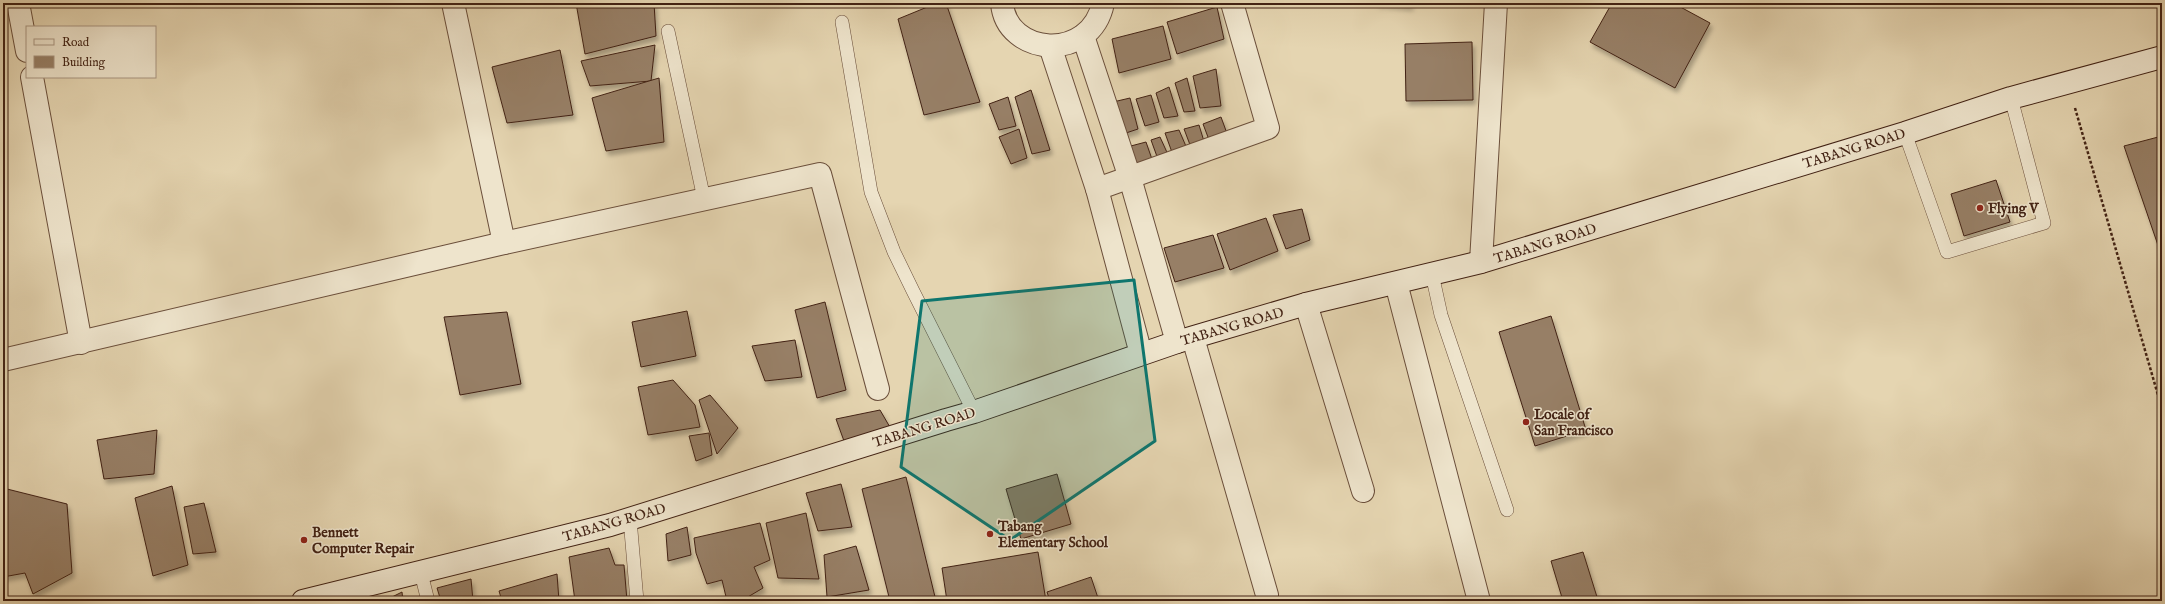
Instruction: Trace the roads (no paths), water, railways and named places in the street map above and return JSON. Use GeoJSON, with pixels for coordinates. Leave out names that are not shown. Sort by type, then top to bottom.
{"type":"FeatureCollection","features":[{"type":"Feature","properties":{"kind":"street"},"geometry":{"type":"LineString","coordinates":[[18,3],[26,46]]}},
{"type":"Feature","properties":{"kind":"street"},"geometry":{"type":"LineString","coordinates":[[453,3],[504,243]]}},
{"type":"Feature","properties":{"kind":"street"},"geometry":{"type":"LineString","coordinates":[[1002,3],[1009,22],[1020,35],[1034,43],[1050,46],[1067,44],[1083,36],[1098,19],[1103,3]]}},
{"type":"Feature","properties":{"kind":"street"},"geometry":{"type":"LineString","coordinates":[[1097,189],[1268,128],[1232,3]]}},
{"type":"Feature","properties":{"kind":"street"},"geometry":{"type":"LineString","coordinates":[[1481,262],[1496,3]]}},
{"type":"Feature","properties":{"kind":"street"},"geometry":{"type":"LineString","coordinates":[[1083,36],[1185,340],[1267,595]]}},
{"type":"Feature","properties":{"kind":"street"},"geometry":{"type":"LineString","coordinates":[[1050,46],[1097,189],[1141,354]]}},
{"type":"Feature","properties":{"kind":"street","name":"TABANG ROAD"},"geometry":{"type":"LineString","coordinates":[[313,600],[630,519],[974,412],[1185,340],[1306,304],[1481,262],[1905,133],[2011,98],[2162,57]]}},
{"type":"Feature","properties":{"kind":"street"},"geometry":{"type":"LineString","coordinates":[[32,78],[81,343]]}},
{"type":"Feature","properties":{"kind":"street"},"geometry":{"type":"LineString","coordinates":[[3,360],[504,243],[820,174],[878,389]]}},
{"type":"Feature","properties":{"kind":"street"},"geometry":{"type":"LineString","coordinates":[[1396,283],[1479,601]]}},
{"type":"Feature","properties":{"kind":"street"},"geometry":{"type":"LineString","coordinates":[[1306,304],[1363,492]]}},
{"type":"Feature","properties":{"kind":"lane"},"geometry":{"type":"LineString","coordinates":[[842,22],[871,192],[906,278],[974,412]]}},
{"type":"Feature","properties":{"kind":"lane"},"geometry":{"type":"LineString","coordinates":[[668,31],[704,199]]}},
{"type":"Feature","properties":{"kind":"lane"},"geometry":{"type":"LineString","coordinates":[[1905,133],[1946,252],[2044,223],[2011,98]]}},
{"type":"Feature","properties":{"kind":"lane"},"geometry":{"type":"LineString","coordinates":[[1432,274],[1441,315],[1507,510]]}},
{"type":"Feature","properties":{"kind":"lane"},"geometry":{"type":"LineString","coordinates":[[630,519],[637,601]]}},
{"type":"Feature","properties":{"kind":"lane"},"geometry":{"type":"LineString","coordinates":[[421,573],[428,601]]}},
{"type":"Feature","properties":{"kind":"place","name":"Flying V"},"geometry":{"type":"Point","coordinates":[1980,208]}},
{"type":"Feature","properties":{"kind":"place","name":"Locale of San Francisco"},"geometry":{"type":"Point","coordinates":[1526,422]}},
{"type":"Feature","properties":{"kind":"place","name":"Tabang Elementary School"},"geometry":{"type":"Point","coordinates":[990,534]}},
{"type":"Feature","properties":{"kind":"place","name":"Bennett Computer Repair"},"geometry":{"type":"Point","coordinates":[304,540]}}]}
